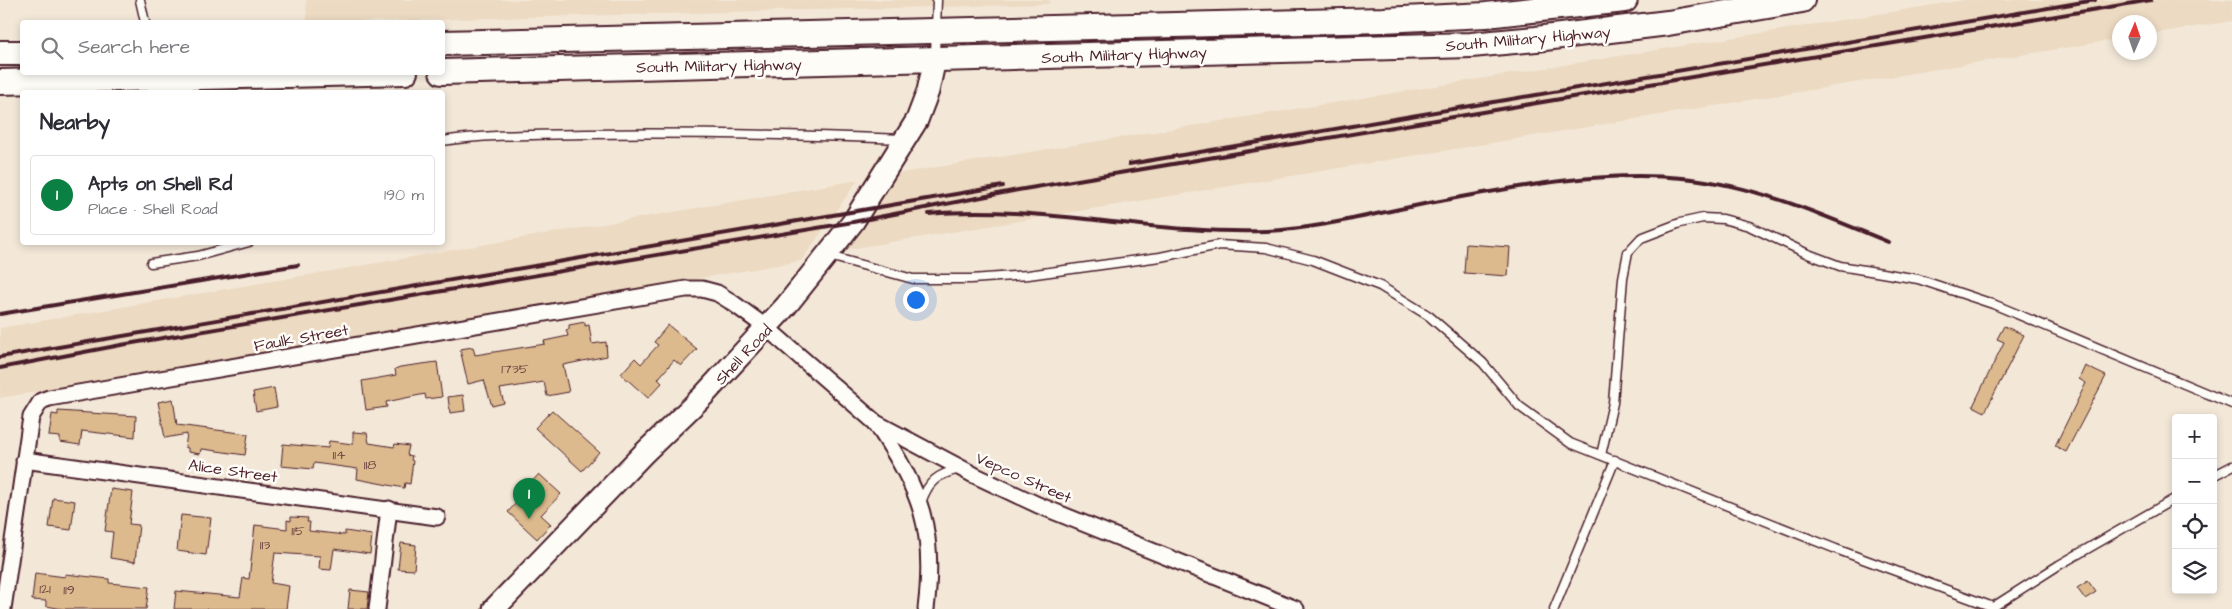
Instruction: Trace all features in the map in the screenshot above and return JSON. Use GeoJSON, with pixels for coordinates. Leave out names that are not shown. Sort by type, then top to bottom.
{"type":"FeatureCollection","features":[{"type":"Feature","properties":{"kind":"main road","name":"South Military Highway"},"geometry":{"type":"LineString","coordinates":[[445,43],[1392,19],[1486,15],[1625,0]]}},
{"type":"Feature","properties":{"kind":"main road","name":"South Military Highway"},"geometry":{"type":"LineString","coordinates":[[445,72],[1471,44],[1536,40],[1668,23],[1802,0]]}},
{"type":"Feature","properties":{"kind":"main road"},"geometry":{"type":"LineString","coordinates":[[0,53],[20,53]]}},
{"type":"Feature","properties":{"kind":"main road"},"geometry":{"type":"LineString","coordinates":[[0,82],[214,75]]}},
{"type":"Feature","properties":{"kind":"street","name":"Shell Road"},"geometry":{"type":"LineString","coordinates":[[494,609],[767,328],[853,222],[919,113],[928,91],[935,59]]}},
{"type":"Feature","properties":{"kind":"street","name":"Faulk Street"},"geometry":{"type":"LineString","coordinates":[[3,609],[31,416],[41,401],[49,398],[686,289],[702,289],[717,293],[767,328]]}},
{"type":"Feature","properties":{"kind":"street","name":"Vepco Street"},"geometry":{"type":"LineString","coordinates":[[767,328],[876,424],[962,469],[1038,505],[1296,609]]}},
{"type":"Feature","properties":{"kind":"street"},"geometry":{"type":"LineString","coordinates":[[876,424],[897,456],[920,504],[929,545],[926,609]]}},
{"type":"Feature","properties":{"kind":"street","name":"Alice Street"},"geometry":{"type":"LineString","coordinates":[[24,460],[437,517]]}},
{"type":"Feature","properties":{"kind":"street"},"geometry":{"type":"LineString","coordinates":[[377,609],[389,509]]}},
{"type":"Feature","properties":{"kind":"lane"},"geometry":{"type":"LineString","coordinates":[[140,0],[145,20]]}},
{"type":"Feature","properties":{"kind":"lane"},"geometry":{"type":"LineString","coordinates":[[935,59],[937,0]]}},
{"type":"Feature","properties":{"kind":"lane"},"geometry":{"type":"LineString","coordinates":[[445,141],[514,136],[694,132],[904,139]]}},
{"type":"Feature","properties":{"kind":"lane"},"geometry":{"type":"LineString","coordinates":[[1601,455],[1613,403],[1623,278],[1628,252],[1641,238],[1680,223],[1703,218],[1723,219],[1749,226],[1808,254],[1840,266],[1918,279],[1993,304],[2232,404]]}},
{"type":"Feature","properties":{"kind":"lane"},"geometry":{"type":"LineString","coordinates":[[151,263],[198,256],[238,245]]}},
{"type":"Feature","properties":{"kind":"lane"},"geometry":{"type":"LineString","coordinates":[[826,255],[913,278],[971,280],[1028,275],[1160,257],[1219,245],[1266,248],[1313,260],[1380,286],[1429,316],[1483,363],[1519,406],[1570,442],[1836,548],[1993,607],[2060,565],[2172,500]]}},
{"type":"Feature","properties":{"kind":"lane"},"geometry":{"type":"LineString","coordinates":[[1554,609],[1615,460]]}},
{"type":"Feature","properties":{"kind":"lane"},"geometry":{"type":"LineString","coordinates":[[2217,474],[2232,466]]}},
{"type":"Feature","properties":{"kind":"lane"},"geometry":{"type":"LineString","coordinates":[[920,504],[926,487],[949,472],[962,469]]}},
{"type":"Feature","properties":{"kind":"shaded area"},"geometry":{"type":"Polygon","coordinates":[[[306,0],[1050,0],[1049,4],[422,20],[307,20],[306,0]]]}},
{"type":"Feature","properties":{"kind":"shaded area"},"geometry":{"type":"Polygon","coordinates":[[[1964,0],[2232,0],[2232,21],[2157,33],[2157,15],[2112,15],[2112,40],[844,250],[895,174],[1964,0]]]}},
{"type":"Feature","properties":{"kind":"shaded area"},"geometry":{"type":"Polygon","coordinates":[[[858,180],[801,261],[0,398],[0,328],[858,180]]]}},
{"type":"Feature","properties":{"kind":"building"},"geometry":{"type":"Polygon","coordinates":[[[1466,244],[1510,247],[1508,276],[1464,273],[1466,244]]]}},
{"type":"Feature","properties":{"kind":"building"},"geometry":{"type":"Polygon","coordinates":[[[585,322],[585,326],[589,325],[592,344],[606,342],[607,356],[563,365],[569,392],[547,396],[544,382],[500,389],[504,403],[492,406],[484,380],[468,384],[460,349],[473,347],[475,355],[545,344],[544,341],[568,336],[566,330],[569,329],[569,325],[585,322]]]}},
{"type":"Feature","properties":{"kind":"building"},"geometry":{"type":"Polygon","coordinates":[[[668,325],[697,349],[681,366],[674,360],[658,379],[662,383],[648,398],[621,374],[635,358],[641,364],[658,345],[654,342],[668,325]]]}},
{"type":"Feature","properties":{"kind":"building"},"geometry":{"type":"Polygon","coordinates":[[[2004,326],[2024,335],[1985,412],[1973,406],[2004,342],[1997,339],[2004,326]]]}},
{"type":"Feature","properties":{"kind":"building"},"geometry":{"type":"Polygon","coordinates":[[[437,362],[442,397],[426,399],[425,394],[386,402],[387,407],[366,410],[362,381],[396,375],[395,369],[400,367],[437,362]]]}},
{"type":"Feature","properties":{"kind":"building"},"geometry":{"type":"Polygon","coordinates":[[[2085,366],[2106,376],[2066,452],[2055,446],[2086,383],[2079,379],[2085,366]]]}},
{"type":"Feature","properties":{"kind":"building"},"geometry":{"type":"Polygon","coordinates":[[[274,388],[277,407],[256,411],[253,392],[274,388]]]}},
{"type":"Feature","properties":{"kind":"building"},"geometry":{"type":"Polygon","coordinates":[[[463,395],[465,411],[450,413],[448,397],[463,395]]]}},
{"type":"Feature","properties":{"kind":"building"},"geometry":{"type":"Polygon","coordinates":[[[173,399],[177,425],[248,434],[245,455],[203,449],[201,449],[200,454],[188,452],[188,448],[185,447],[187,434],[165,438],[158,402],[173,399]]]}},
{"type":"Feature","properties":{"kind":"building"},"geometry":{"type":"Polygon","coordinates":[[[552,410],[599,452],[582,471],[535,428],[552,410]]]}},
{"type":"Feature","properties":{"kind":"building"},"geometry":{"type":"Polygon","coordinates":[[[58,411],[136,416],[135,437],[82,431],[80,445],[60,442],[60,437],[49,436],[52,414],[58,415],[58,411]]]}},
{"type":"Feature","properties":{"kind":"building"},"geometry":{"type":"Polygon","coordinates":[[[353,432],[367,433],[369,443],[394,447],[395,444],[409,446],[407,455],[412,456],[411,460],[413,461],[410,484],[405,483],[404,488],[357,479],[358,469],[314,463],[313,469],[281,466],[283,444],[328,448],[329,441],[353,444],[353,432]]]}},
{"type":"Feature","properties":{"kind":"building"},"geometry":{"type":"Polygon","coordinates":[[[539,474],[561,494],[541,515],[551,524],[537,539],[508,512],[539,474]]]}},
{"type":"Feature","properties":{"kind":"building"},"geometry":{"type":"Polygon","coordinates":[[[111,489],[133,492],[129,524],[139,525],[135,562],[110,558],[113,532],[105,531],[111,489]]]}},
{"type":"Feature","properties":{"kind":"building"},"geometry":{"type":"Polygon","coordinates":[[[53,498],[75,501],[71,530],[49,527],[53,498]]]}},
{"type":"Feature","properties":{"kind":"building"},"geometry":{"type":"Polygon","coordinates":[[[181,515],[211,518],[206,555],[177,551],[181,515]]]}},
{"type":"Feature","properties":{"kind":"building"},"geometry":{"type":"Polygon","coordinates":[[[291,517],[308,518],[307,522],[310,522],[309,531],[345,535],[345,531],[372,535],[370,554],[334,549],[331,570],[319,569],[320,556],[275,553],[271,583],[289,586],[286,609],[174,609],[176,591],[240,597],[243,578],[249,579],[255,525],[287,529],[287,520],[291,521],[291,517]]]}},
{"type":"Feature","properties":{"kind":"building"},"geometry":{"type":"Polygon","coordinates":[[[401,543],[416,545],[414,570],[398,569],[401,543]]]}},
{"type":"Feature","properties":{"kind":"building"},"geometry":{"type":"Polygon","coordinates":[[[35,573],[65,577],[65,574],[109,579],[109,583],[149,587],[146,609],[63,609],[46,606],[46,601],[32,600],[35,573]]]}},
{"type":"Feature","properties":{"kind":"building"},"geometry":{"type":"Polygon","coordinates":[[[2088,581],[2096,592],[2085,599],[2077,588],[2088,581]]]}},
{"type":"Feature","properties":{"kind":"building"},"geometry":{"type":"Polygon","coordinates":[[[350,590],[369,592],[367,609],[348,609],[350,590]]]}},
{"type":"Feature","properties":{"kind":"railway"},"geometry":{"type":"LineString","coordinates":[[1129,164],[2095,0]]}},
{"type":"Feature","properties":{"kind":"railway"},"geometry":{"type":"LineString","coordinates":[[0,368],[121,345],[853,222],[1018,190],[2151,0]]}},
{"type":"Feature","properties":{"kind":"railway"},"geometry":{"type":"LineString","coordinates":[[929,214],[1013,213],[1181,229],[1224,231],[1287,230],[1329,224],[1435,202],[1558,181],[1621,176],[1652,176],[1710,182],[1762,194],[1788,202],[1888,242]]}},
{"type":"Feature","properties":{"kind":"railway"},"geometry":{"type":"LineString","coordinates":[[0,357],[1003,186]]}},
{"type":"Feature","properties":{"kind":"railway"},"geometry":{"type":"LineString","coordinates":[[0,314],[298,265]]}},
{"type":"Feature","properties":{"kind":"place","name":"Apts on Shell Rd"},"geometry":{"type":"Point","coordinates":[529,519]}}]}
